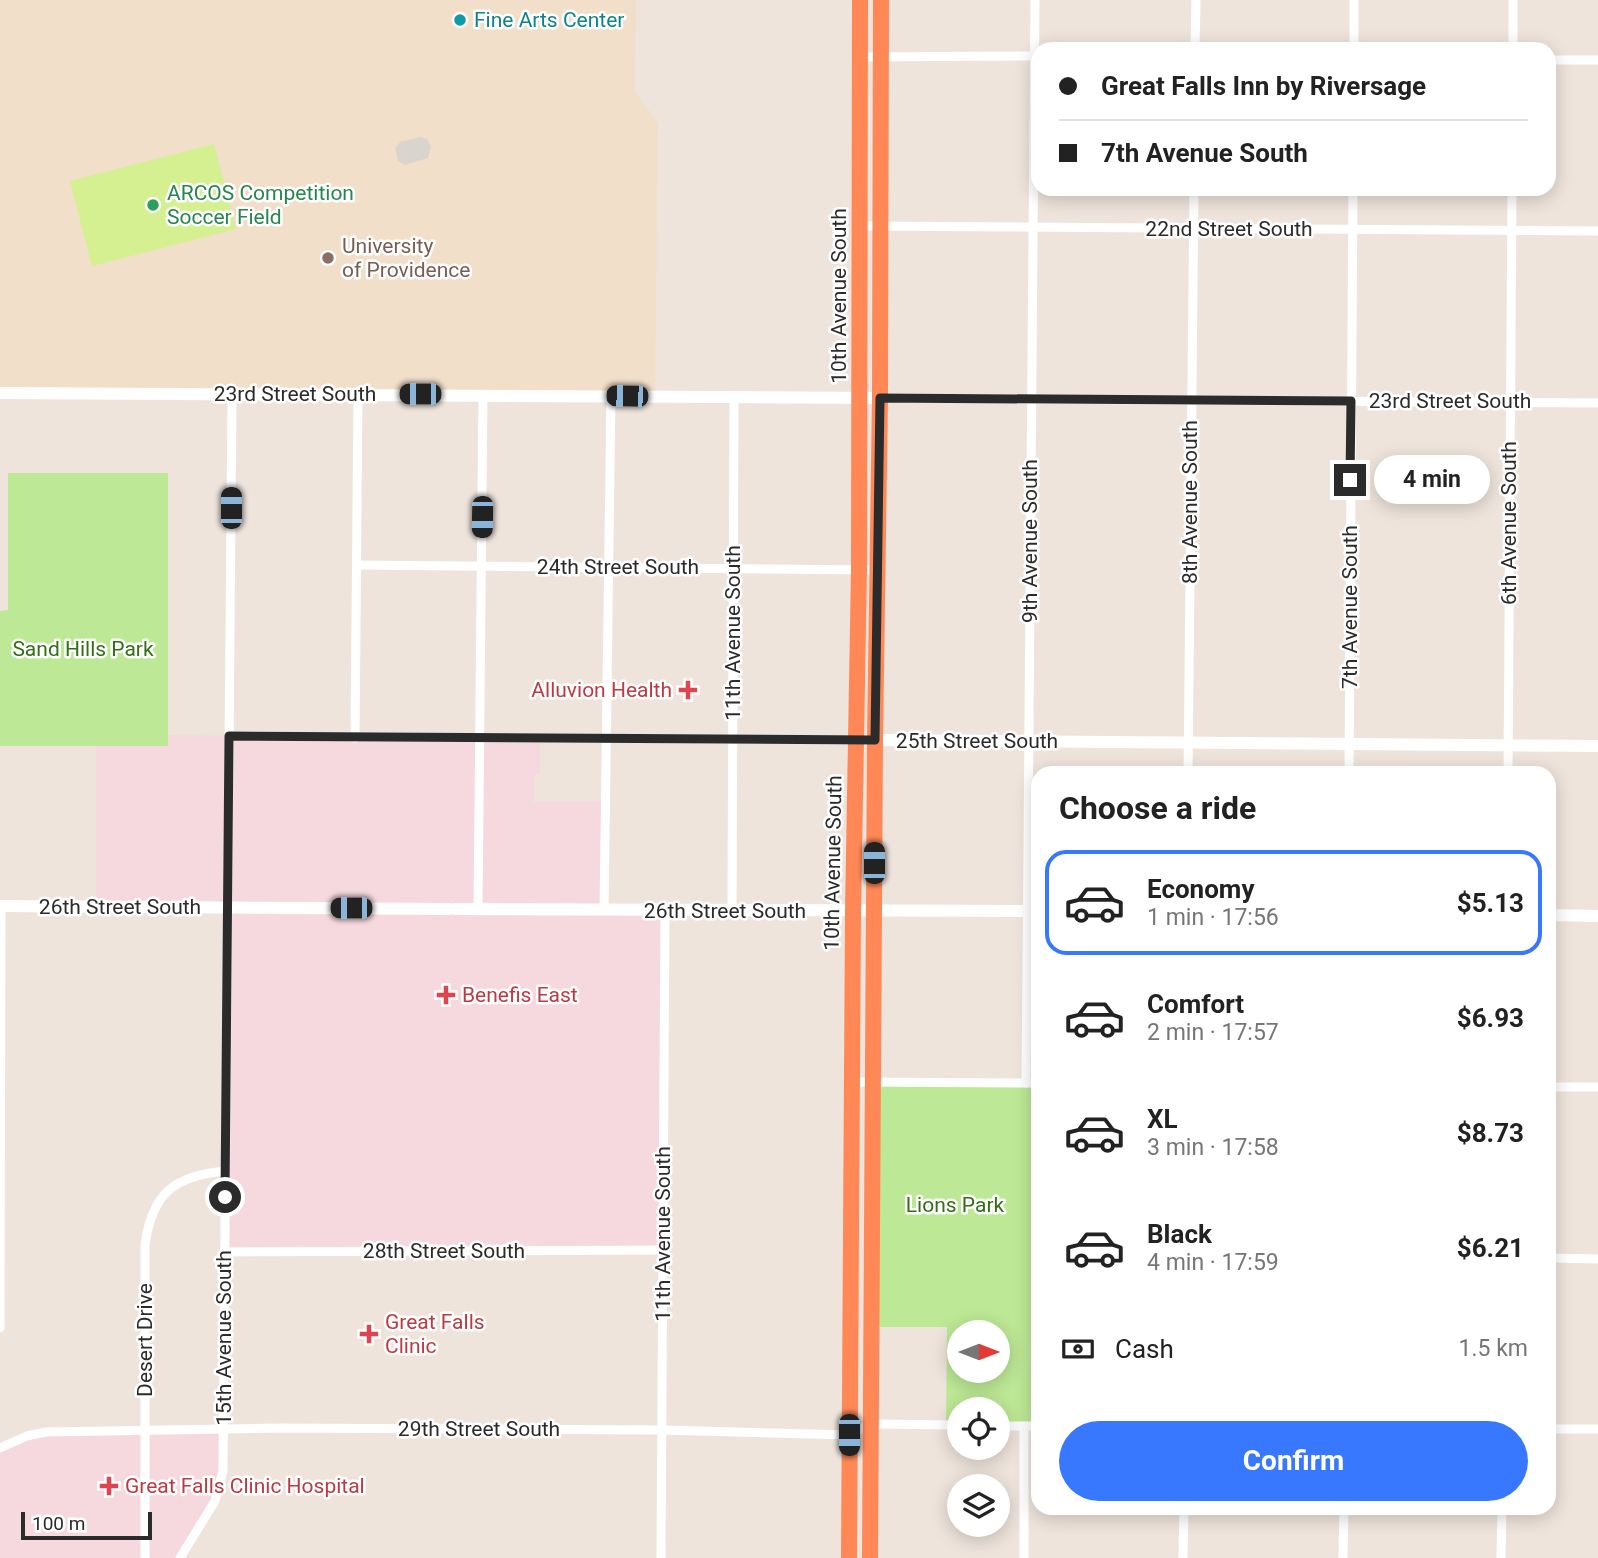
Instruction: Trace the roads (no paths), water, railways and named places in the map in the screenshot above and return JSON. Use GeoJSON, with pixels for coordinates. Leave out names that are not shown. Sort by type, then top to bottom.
{"type":"FeatureCollection","features":[{"type":"Feature","properties":{"kind":"highway","name":"10th Avenue South"},"geometry":{"type":"LineString","coordinates":[[849,1558],[853,912],[859,569],[860,0]]}},
{"type":"Feature","properties":{"kind":"highway","name":"10th Avenue South"},"geometry":{"type":"LineString","coordinates":[[870,1558],[881,0]]}},
{"type":"Feature","properties":{"kind":"street","name":"9th Avenue South"},"geometry":{"type":"LineString","coordinates":[[1035,0],[1036,42]]}},
{"type":"Feature","properties":{"kind":"street"},"geometry":{"type":"LineString","coordinates":[[1195,42],[1196,0]]}},
{"type":"Feature","properties":{"kind":"street"},"geometry":{"type":"LineString","coordinates":[[1354,0],[1354,42]]}},
{"type":"Feature","properties":{"kind":"street"},"geometry":{"type":"LineString","coordinates":[[1513,0],[1513,42]]}},
{"type":"Feature","properties":{"kind":"street"},"geometry":{"type":"LineString","coordinates":[[859,57],[1031,56]]}},
{"type":"Feature","properties":{"kind":"street"},"geometry":{"type":"LineString","coordinates":[[1556,60],[1598,60]]}},
{"type":"Feature","properties":{"kind":"street","name":"9th Avenue South"},"geometry":{"type":"LineString","coordinates":[[1031,826],[1029,741],[1034,196]]}},
{"type":"Feature","properties":{"kind":"street","name":"8th Avenue South"},"geometry":{"type":"LineString","coordinates":[[1188,766],[1194,196]]}},
{"type":"Feature","properties":{"kind":"street","name":"7th Avenue South"},"geometry":{"type":"LineString","coordinates":[[1349,766],[1353,196]]}},
{"type":"Feature","properties":{"kind":"street","name":"6th Avenue South"},"geometry":{"type":"LineString","coordinates":[[1508,766],[1512,196]]}},
{"type":"Feature","properties":{"kind":"street","name":"22nd Street South"},"geometry":{"type":"LineString","coordinates":[[860,226],[1598,231]]}},
{"type":"Feature","properties":{"kind":"street","name":"23rd Street South"},"geometry":{"type":"LineString","coordinates":[[0,393],[1191,398],[1598,403]]}},
{"type":"Feature","properties":{"kind":"street","name":"15th Avenue South"},"geometry":{"type":"LineString","coordinates":[[180,1558],[215,1501],[223,1471],[232,393]]}},
{"type":"Feature","properties":{"kind":"street"},"geometry":{"type":"LineString","coordinates":[[355,738],[358,394]]}},
{"type":"Feature","properties":{"kind":"street"},"geometry":{"type":"LineString","coordinates":[[478,909],[484,395]]}},
{"type":"Feature","properties":{"kind":"street"},"geometry":{"type":"LineString","coordinates":[[604,910],[611,395]]}},
{"type":"Feature","properties":{"kind":"street","name":"11th Avenue South"},"geometry":{"type":"LineString","coordinates":[[732,911],[734,397]]}},
{"type":"Feature","properties":{"kind":"street","name":"24th Street South"},"geometry":{"type":"LineString","coordinates":[[357,565],[879,570]]}},
{"type":"Feature","properties":{"kind":"street","name":"25th Street South"},"geometry":{"type":"LineString","coordinates":[[229,736],[1598,746]]}},
{"type":"Feature","properties":{"kind":"street"},"geometry":{"type":"LineString","coordinates":[[0,1328],[1,906]]}},
{"type":"Feature","properties":{"kind":"street","name":"26th Street South"},"geometry":{"type":"LineString","coordinates":[[1,906],[1031,911]]}},
{"type":"Feature","properties":{"kind":"street","name":"11th Avenue South"},"geometry":{"type":"LineString","coordinates":[[661,1558],[665,910]]}},
{"type":"Feature","properties":{"kind":"street"},"geometry":{"type":"LineString","coordinates":[[1556,915],[1598,916]]}},
{"type":"Feature","properties":{"kind":"street","name":"9th Avenue South"},"geometry":{"type":"LineString","coordinates":[[1026,1083],[1031,960]]}},
{"type":"Feature","properties":{"kind":"street"},"geometry":{"type":"LineString","coordinates":[[853,1082],[1031,1083]]}},
{"type":"Feature","properties":{"kind":"street"},"geometry":{"type":"LineString","coordinates":[[1556,1087],[1598,1087]]}},
{"type":"Feature","properties":{"kind":"street","name":"Desert Drive"},"geometry":{"type":"LineString","coordinates":[[145,1558],[145,1245],[148,1224],[156,1204],[169,1188],[200,1173],[225,1171]]}},
{"type":"Feature","properties":{"kind":"street","name":"28th Street South"},"geometry":{"type":"LineString","coordinates":[[225,1252],[663,1250]]}},
{"type":"Feature","properties":{"kind":"street"},"geometry":{"type":"LineString","coordinates":[[1556,1258],[1598,1259]]}},
{"type":"Feature","properties":{"kind":"street","name":"29th Street South"},"geometry":{"type":"LineString","coordinates":[[0,1448],[27,1436],[46,1432],[291,1428],[661,1430],[849,1435],[872,1424],[947,1425]]}},
{"type":"Feature","properties":{"kind":"street"},"geometry":{"type":"LineString","coordinates":[[1010,1426],[1031,1426]]}},
{"type":"Feature","properties":{"kind":"street"},"geometry":{"type":"LineString","coordinates":[[1024,1426],[1024,1558]]}},
{"type":"Feature","properties":{"kind":"street"},"geometry":{"type":"LineString","coordinates":[[1556,1429],[1598,1429]]}},
{"type":"Feature","properties":{"kind":"street"},"geometry":{"type":"LineString","coordinates":[[1183,1558],[1184,1515]]}},
{"type":"Feature","properties":{"kind":"street"},"geometry":{"type":"LineString","coordinates":[[1343,1558],[1344,1515]]}},
{"type":"Feature","properties":{"kind":"street"},"geometry":{"type":"LineString","coordinates":[[1502,1515],[1502,1558]]}},
{"type":"Feature","properties":{"kind":"place","name":"Fine Arts Center"},"geometry":{"type":"Point","coordinates":[460,20]}},
{"type":"Feature","properties":{"kind":"place","name":"ARCOS Competition Soccer Field"},"geometry":{"type":"Point","coordinates":[153,205]}},
{"type":"Feature","properties":{"kind":"place","name":"University of Providence"},"geometry":{"type":"Point","coordinates":[328,258]}},
{"type":"Feature","properties":{"kind":"place","name":"Alluvion Health"},"geometry":{"type":"Point","coordinates":[688,690]}},
{"type":"Feature","properties":{"kind":"place","name":"Benefis East"},"geometry":{"type":"Point","coordinates":[446,995]}},
{"type":"Feature","properties":{"kind":"place","name":"Great Falls Clinic"},"geometry":{"type":"Point","coordinates":[369,1334]}},
{"type":"Feature","properties":{"kind":"place","name":"Great Falls Clinic Hospital"},"geometry":{"type":"Point","coordinates":[109,1486]}},
{"type":"Feature","properties":{"kind":"park label","name":"Sand Hills Park"},"geometry":{"type":"Point","coordinates":[83,649]}},
{"type":"Feature","properties":{"kind":"park label","name":"Lions Park"},"geometry":{"type":"Point","coordinates":[955,1205]}}]}
